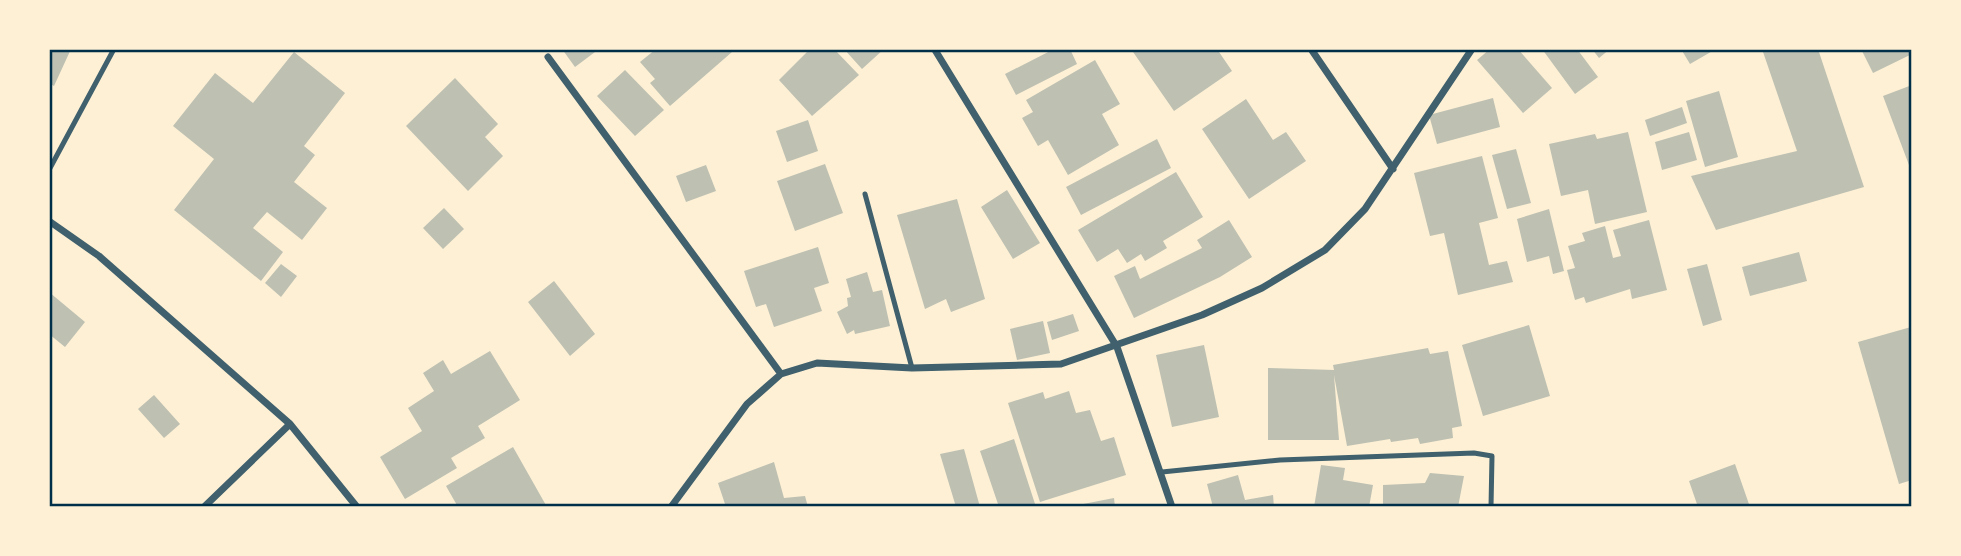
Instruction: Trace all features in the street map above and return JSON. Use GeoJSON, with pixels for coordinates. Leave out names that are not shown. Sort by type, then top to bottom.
{"type":"FeatureCollection","features":[{"type":"Feature","properties":{"kind":"street"},"geometry":{"type":"LineString","coordinates":[[1311,49],[1393,169]]}},
{"type":"Feature","properties":{"kind":"street"},"geometry":{"type":"LineString","coordinates":[[671,507],[747,404],[781,374],[817,363],[912,368],[1061,364],[1202,315],[1262,288],[1325,250],[1365,209],[1472,49]]}},
{"type":"Feature","properties":{"kind":"street"},"geometry":{"type":"LineString","coordinates":[[935,50],[1117,346],[1172,507]]}},
{"type":"Feature","properties":{"kind":"street"},"geometry":{"type":"LineString","coordinates":[[548,57],[781,374]]}},
{"type":"Feature","properties":{"kind":"street"},"geometry":{"type":"LineString","coordinates":[[49,221],[99,256],[290,424],[357,507]]}},
{"type":"Feature","properties":{"kind":"street"},"geometry":{"type":"LineString","coordinates":[[204,507],[290,424]]}},
{"type":"Feature","properties":{"kind":"lane"},"geometry":{"type":"LineString","coordinates":[[49,170],[114,49]]}},
{"type":"Feature","properties":{"kind":"lane"},"geometry":{"type":"LineString","coordinates":[[865,194],[912,368]]}},
{"type":"Feature","properties":{"kind":"lane"},"geometry":{"type":"LineString","coordinates":[[1162,472],[1280,460],[1475,453],[1492,456],[1491,507]]}},
{"type":"Feature","properties":{"kind":"building"},"geometry":{"type":"Polygon","coordinates":[[[49,49],[71,49],[54,86],[49,83],[49,49]]]}},
{"type":"Feature","properties":{"kind":"building"},"geometry":{"type":"Polygon","coordinates":[[[562,49],[593,49],[595,52],[575,67],[562,49]]]}},
{"type":"Feature","properties":{"kind":"building"},"geometry":{"type":"Polygon","coordinates":[[[656,49],[729,49],[732,52],[670,106],[650,83],[655,79],[640,62],[656,49]]]}},
{"type":"Feature","properties":{"kind":"building"},"geometry":{"type":"Polygon","coordinates":[[[810,49],[834,49],[859,75],[812,116],[779,80],[810,49]]]}},
{"type":"Feature","properties":{"kind":"building"},"geometry":{"type":"Polygon","coordinates":[[[844,49],[884,49],[862,69],[844,49]]]}},
{"type":"Feature","properties":{"kind":"building"},"geometry":{"type":"Polygon","coordinates":[[[1054,49],[1070,49],[1077,64],[1016,95],[1005,74],[1054,49]]]}},
{"type":"Feature","properties":{"kind":"building"},"geometry":{"type":"Polygon","coordinates":[[[1131,49],[1217,49],[1232,71],[1174,111],[1131,49]]]}},
{"type":"Feature","properties":{"kind":"building"},"geometry":{"type":"Polygon","coordinates":[[[1490,49],[1518,49],[1552,88],[1523,113],[1477,60],[1490,49]]]}},
{"type":"Feature","properties":{"kind":"building"},"geometry":{"type":"Polygon","coordinates":[[[1542,49],[1577,49],[1598,77],[1575,94],[1542,49]]]}},
{"type":"Feature","properties":{"kind":"building"},"geometry":{"type":"Polygon","coordinates":[[[1592,49],[1610,49],[1599,58],[1592,49]]]}},
{"type":"Feature","properties":{"kind":"building"},"geometry":{"type":"Polygon","coordinates":[[[1681,49],[1716,49],[1690,64],[1681,49]]]}},
{"type":"Feature","properties":{"kind":"building"},"geometry":{"type":"Polygon","coordinates":[[[1762,49],[1818,49],[1864,187],[1716,230],[1691,176],[1797,151],[1762,49]]]}},
{"type":"Feature","properties":{"kind":"building"},"geometry":{"type":"Polygon","coordinates":[[[1861,49],[1912,49],[1912,54],[1873,73],[1861,49]]]}},
{"type":"Feature","properties":{"kind":"building"},"geometry":{"type":"Polygon","coordinates":[[[294,52],[345,93],[304,146],[315,155],[294,182],[327,208],[302,240],[267,212],[253,228],[283,252],[261,281],[174,210],[214,159],[173,126],[215,73],[253,103],[294,52]]]}},
{"type":"Feature","properties":{"kind":"building"},"geometry":{"type":"Polygon","coordinates":[[[1095,60],[1120,104],[1102,114],[1119,145],[1068,175],[1048,140],[1038,146],[1022,118],[1033,112],[1026,100],[1095,60]]]}},
{"type":"Feature","properties":{"kind":"building"},"geometry":{"type":"Polygon","coordinates":[[[625,70],[664,110],[635,136],[597,96],[625,70]]]}},
{"type":"Feature","properties":{"kind":"building"},"geometry":{"type":"Polygon","coordinates":[[[455,78],[498,124],[485,137],[503,156],[468,191],[406,126],[455,78]]]}},
{"type":"Feature","properties":{"kind":"building"},"geometry":{"type":"Polygon","coordinates":[[[1912,85],[1912,173],[1883,96],[1912,85]]]}},
{"type":"Feature","properties":{"kind":"building"},"geometry":{"type":"Polygon","coordinates":[[[1719,91],[1738,157],[1705,167],[1686,101],[1719,91]]]}},
{"type":"Feature","properties":{"kind":"building"},"geometry":{"type":"Polygon","coordinates":[[[1493,98],[1500,127],[1437,144],[1429,115],[1493,98]]]}},
{"type":"Feature","properties":{"kind":"building"},"geometry":{"type":"Polygon","coordinates":[[[1246,99],[1273,140],[1286,132],[1306,161],[1249,199],[1202,129],[1246,99]]]}},
{"type":"Feature","properties":{"kind":"building"},"geometry":{"type":"Polygon","coordinates":[[[1682,107],[1687,123],[1650,136],[1645,120],[1682,107]]]}},
{"type":"Feature","properties":{"kind":"building"},"geometry":{"type":"Polygon","coordinates":[[[808,120],[818,151],[787,162],[776,131],[808,120]]]}},
{"type":"Feature","properties":{"kind":"building"},"geometry":{"type":"Polygon","coordinates":[[[1628,132],[1647,212],[1595,224],[1588,190],[1561,196],[1549,144],[1595,134],[1597,139],[1628,132]]]}},
{"type":"Feature","properties":{"kind":"building"},"geometry":{"type":"Polygon","coordinates":[[[1689,132],[1697,160],[1662,170],[1655,142],[1689,132]]]}},
{"type":"Feature","properties":{"kind":"building"},"geometry":{"type":"Polygon","coordinates":[[[1157,139],[1171,168],[1081,215],[1066,187],[1157,139]]]}},
{"type":"Feature","properties":{"kind":"building"},"geometry":{"type":"Polygon","coordinates":[[[1516,149],[1531,203],[1507,209],[1492,155],[1516,149]]]}},
{"type":"Feature","properties":{"kind":"building"},"geometry":{"type":"Polygon","coordinates":[[[1482,156],[1498,218],[1479,223],[1489,265],[1507,261],[1513,282],[1458,295],[1444,233],[1430,236],[1414,173],[1482,156]]]}},
{"type":"Feature","properties":{"kind":"building"},"geometry":{"type":"Polygon","coordinates":[[[825,164],[843,213],[795,231],[777,181],[825,164]]]}},
{"type":"Feature","properties":{"kind":"building"},"geometry":{"type":"Polygon","coordinates":[[[706,165],[716,191],[686,202],[676,176],[706,165]]]}},
{"type":"Feature","properties":{"kind":"building"},"geometry":{"type":"Polygon","coordinates":[[[1176,172],[1203,217],[1163,241],[1167,248],[1145,261],[1141,254],[1127,263],[1118,249],[1097,262],[1078,230],[1176,172]]]}},
{"type":"Feature","properties":{"kind":"building"},"geometry":{"type":"Polygon","coordinates":[[[1007,190],[1040,243],[1013,259],[981,207],[1007,190]]]}},
{"type":"Feature","properties":{"kind":"building"},"geometry":{"type":"Polygon","coordinates":[[[957,199],[985,299],[951,312],[946,299],[925,309],[897,215],[957,199]]]}},
{"type":"Feature","properties":{"kind":"building"},"geometry":{"type":"Polygon","coordinates":[[[444,208],[464,229],[443,249],[423,228],[444,208]]]}},
{"type":"Feature","properties":{"kind":"building"},"geometry":{"type":"Polygon","coordinates":[[[1549,209],[1564,271],[1553,274],[1549,256],[1527,262],[1517,219],[1549,209]]]}},
{"type":"Feature","properties":{"kind":"building"},"geometry":{"type":"Polygon","coordinates":[[[1229,220],[1252,257],[1220,277],[1134,318],[1114,276],[1135,266],[1140,279],[1202,248],[1197,240],[1229,220]]]}},
{"type":"Feature","properties":{"kind":"building"},"geometry":{"type":"Polygon","coordinates":[[[1649,220],[1667,290],[1632,299],[1630,289],[1586,303],[1584,297],[1575,300],[1567,270],[1575,268],[1568,246],[1585,241],[1582,233],[1605,226],[1613,258],[1621,256],[1613,230],[1649,220]]]}},
{"type":"Feature","properties":{"kind":"building"},"geometry":{"type":"Polygon","coordinates":[[[818,247],[829,283],[814,288],[822,311],[774,327],[766,304],[756,307],[744,271],[818,247]]]}},
{"type":"Feature","properties":{"kind":"building"},"geometry":{"type":"Polygon","coordinates":[[[1799,252],[1807,281],[1750,296],[1742,267],[1799,252]]]}},
{"type":"Feature","properties":{"kind":"building"},"geometry":{"type":"Polygon","coordinates":[[[281,264],[297,276],[281,297],[265,283],[281,264]]]}},
{"type":"Feature","properties":{"kind":"building"},"geometry":{"type":"Polygon","coordinates":[[[1707,264],[1722,320],[1703,326],[1687,269],[1707,264]]]}},
{"type":"Feature","properties":{"kind":"building"},"geometry":{"type":"Polygon","coordinates":[[[867,272],[873,292],[882,290],[890,326],[855,334],[854,330],[847,334],[837,312],[848,306],[847,298],[851,297],[846,279],[867,272]]]}},
{"type":"Feature","properties":{"kind":"building"},"geometry":{"type":"Polygon","coordinates":[[[554,281],[595,334],[570,356],[528,302],[554,281]]]}},
{"type":"Feature","properties":{"kind":"building"},"geometry":{"type":"Polygon","coordinates":[[[49,292],[85,322],[65,347],[49,334],[49,292]]]}},
{"type":"Feature","properties":{"kind":"building"},"geometry":{"type":"Polygon","coordinates":[[[1073,314],[1079,331],[1052,340],[1047,322],[1073,314]]]}},
{"type":"Feature","properties":{"kind":"building"},"geometry":{"type":"Polygon","coordinates":[[[1043,321],[1050,353],[1017,360],[1010,329],[1043,321]]]}},
{"type":"Feature","properties":{"kind":"building"},"geometry":{"type":"Polygon","coordinates":[[[1529,325],[1550,396],[1483,416],[1462,345],[1529,325]]]}},
{"type":"Feature","properties":{"kind":"building"},"geometry":{"type":"Polygon","coordinates":[[[1911,327],[1912,480],[1899,484],[1858,342],[1911,327]]]}},
{"type":"Feature","properties":{"kind":"building"},"geometry":{"type":"Polygon","coordinates":[[[1204,345],[1219,417],[1172,427],[1156,355],[1204,345]]]}},
{"type":"Feature","properties":{"kind":"building"},"geometry":{"type":"Polygon","coordinates":[[[1428,348],[1430,354],[1448,351],[1462,426],[1452,428],[1453,438],[1420,444],[1418,438],[1391,442],[1390,439],[1347,446],[1334,375],[1339,440],[1268,440],[1268,368],[1334,370],[1333,365],[1428,348]]]}},
{"type":"Feature","properties":{"kind":"building"},"geometry":{"type":"Polygon","coordinates":[[[490,351],[520,400],[478,426],[485,438],[451,458],[457,468],[405,499],[380,457],[422,431],[408,408],[434,391],[423,373],[443,360],[451,374],[490,351]]]}},
{"type":"Feature","properties":{"kind":"building"},"geometry":{"type":"Polygon","coordinates":[[[1069,391],[1076,413],[1090,410],[1101,441],[1114,437],[1126,475],[1040,502],[1008,403],[1043,392],[1045,399],[1069,391]]]}},
{"type":"Feature","properties":{"kind":"building"},"geometry":{"type":"Polygon","coordinates":[[[154,395],[180,424],[164,438],[138,409],[154,395]]]}},
{"type":"Feature","properties":{"kind":"building"},"geometry":{"type":"Polygon","coordinates":[[[1014,439],[1036,507],[999,507],[980,451],[1014,439]]]}},
{"type":"Feature","properties":{"kind":"building"},"geometry":{"type":"Polygon","coordinates":[[[513,447],[547,507],[458,507],[446,486],[513,447]]]}},
{"type":"Feature","properties":{"kind":"building"},"geometry":{"type":"Polygon","coordinates":[[[964,449],[980,507],[956,507],[940,454],[964,449]]]}},
{"type":"Feature","properties":{"kind":"building"},"geometry":{"type":"Polygon","coordinates":[[[774,462],[784,498],[805,496],[808,507],[726,507],[718,483],[774,462]]]}},
{"type":"Feature","properties":{"kind":"building"},"geometry":{"type":"Polygon","coordinates":[[[1735,464],[1750,507],[1698,507],[1689,481],[1735,464]]]}},
{"type":"Feature","properties":{"kind":"building"},"geometry":{"type":"Polygon","coordinates":[[[1321,465],[1345,468],[1343,480],[1373,485],[1369,507],[1314,507],[1321,465]]]}},
{"type":"Feature","properties":{"kind":"building"},"geometry":{"type":"Polygon","coordinates":[[[1430,473],[1464,476],[1458,507],[1383,507],[1383,485],[1425,483],[1430,473]]]}},
{"type":"Feature","properties":{"kind":"building"},"geometry":{"type":"Polygon","coordinates":[[[1238,475],[1245,500],[1273,495],[1274,507],[1213,507],[1207,484],[1238,475]]]}},
{"type":"Feature","properties":{"kind":"building"},"geometry":{"type":"Polygon","coordinates":[[[1114,498],[1115,507],[1073,507],[1073,506],[1114,498]]]}}]}
